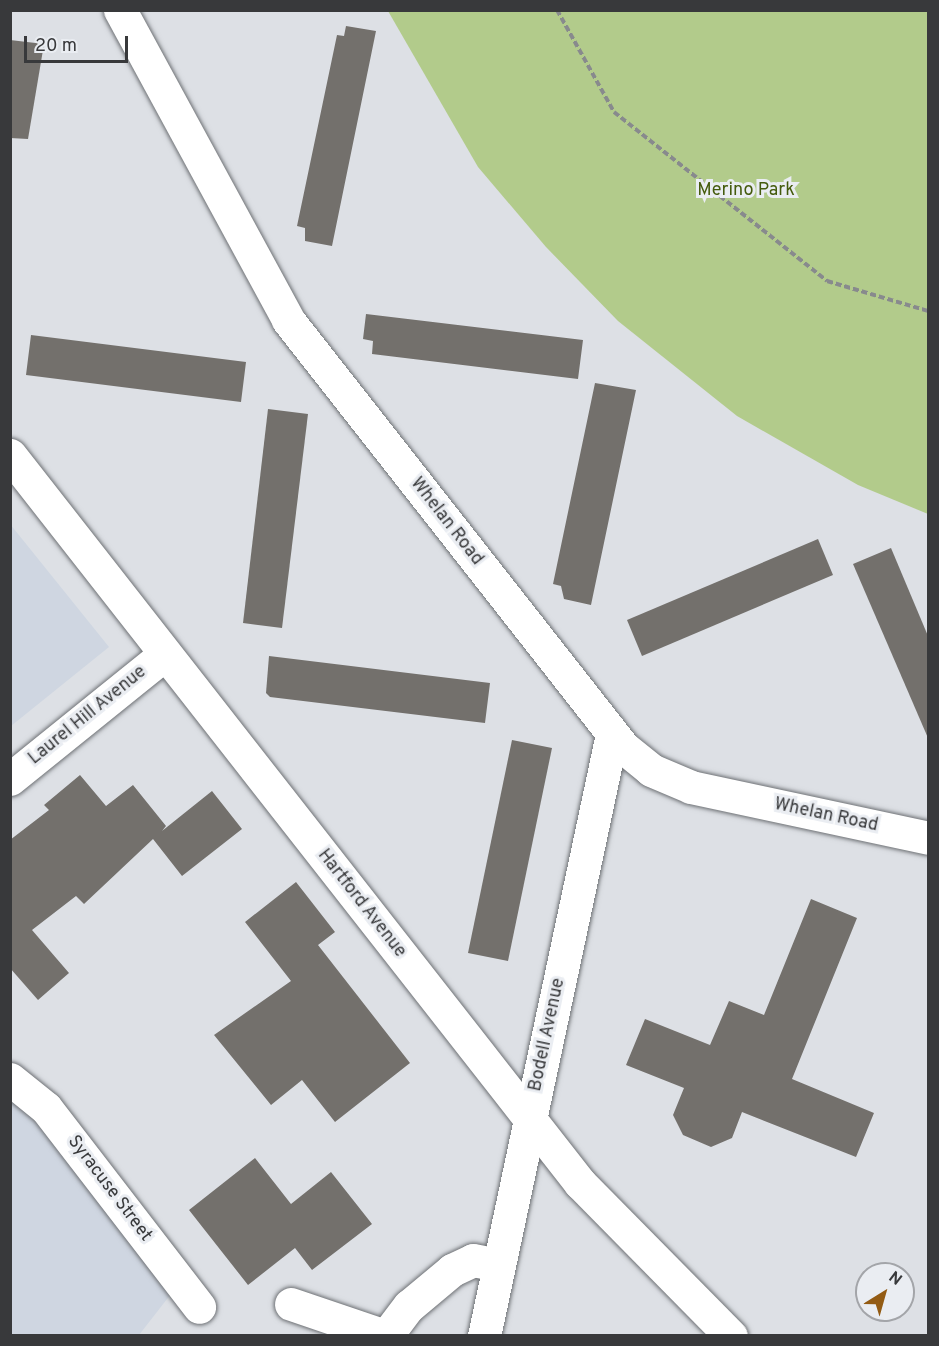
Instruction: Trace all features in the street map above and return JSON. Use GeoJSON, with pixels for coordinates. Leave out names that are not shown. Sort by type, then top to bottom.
{"type":"FeatureCollection","features":[{"type":"Feature","properties":{"kind":"street","name":"Whelan Road"},"geometry":{"type":"LineString","coordinates":[[120,10],[288,320],[612,735],[651,770],[678,783],[928,838]]}},
{"type":"Feature","properties":{"kind":"street","name":"Hartford Avenue"},"geometry":{"type":"LineString","coordinates":[[10,455],[601,1207],[731,1335]]}},
{"type":"Feature","properties":{"kind":"street","name":"Laurel Hill Avenue"},"geometry":{"type":"LineString","coordinates":[[10,780],[165,654]]}},
{"type":"Feature","properties":{"kind":"street","name":"Bodell Avenue"},"geometry":{"type":"LineString","coordinates":[[484,1335],[612,735]]}},
{"type":"Feature","properties":{"kind":"street","name":"Syracuse Street"},"geometry":{"type":"LineString","coordinates":[[10,1079],[46,1108],[199,1307]]}},
{"type":"Feature","properties":{"kind":"street"},"geometry":{"type":"LineString","coordinates":[[291,1304],[386,1335],[409,1306],[452,1270],[473,1260],[499,1266]]}},
{"type":"Feature","properties":{"kind":"path"},"geometry":{"type":"LineString","coordinates":[[557,10],[614,112],[827,281],[928,311]]}},
{"type":"Feature","properties":{"kind":"shaded area"},"geometry":{"type":"Polygon","coordinates":[[[10,524],[109,647],[11,726],[10,726],[10,524]]]}},
{"type":"Feature","properties":{"kind":"shaded area"},"geometry":{"type":"Polygon","coordinates":[[[10,1093],[178,1285],[139,1335],[11,1335],[10,1093]]]}},
{"type":"Feature","properties":{"kind":"green space","name":"Merino Park"},"geometry":{"type":"Polygon","coordinates":[[[388,11],[928,11],[928,514],[858,485],[737,416],[618,321],[546,247],[478,167],[388,11]]]}},
{"type":"Feature","properties":{"kind":"building"},"geometry":{"type":"Polygon","coordinates":[[[346,26],[376,31],[332,246],[305,241],[305,228],[297,226],[337,35],[344,36],[346,26]]]}},
{"type":"Feature","properties":{"kind":"building"},"geometry":{"type":"Polygon","coordinates":[[[10,40],[44,44],[28,139],[10,138],[10,40]]]}},
{"type":"Feature","properties":{"kind":"building"},"geometry":{"type":"Polygon","coordinates":[[[366,314],[583,340],[578,379],[372,354],[373,341],[363,339],[366,314]]]}},
{"type":"Feature","properties":{"kind":"building"},"geometry":{"type":"Polygon","coordinates":[[[31,335],[246,362],[241,402],[26,375],[31,335]]]}},
{"type":"Feature","properties":{"kind":"building"},"geometry":{"type":"Polygon","coordinates":[[[595,383],[636,390],[591,605],[564,599],[561,586],[553,584],[595,383]]]}},
{"type":"Feature","properties":{"kind":"building"},"geometry":{"type":"Polygon","coordinates":[[[268,409],[308,414],[282,628],[243,623],[268,409]]]}},
{"type":"Feature","properties":{"kind":"building"},"geometry":{"type":"Polygon","coordinates":[[[818,539],[833,575],[642,656],[627,620],[818,539]]]}},
{"type":"Feature","properties":{"kind":"building"},"geometry":{"type":"Polygon","coordinates":[[[891,548],[928,636],[928,738],[853,564],[891,548]]]}},
{"type":"Feature","properties":{"kind":"building"},"geometry":{"type":"Polygon","coordinates":[[[269,656],[490,683],[485,723],[270,697],[266,693],[269,656]]]}},
{"type":"Feature","properties":{"kind":"building"},"geometry":{"type":"Polygon","coordinates":[[[512,740],[552,748],[508,961],[468,953],[512,740]]]}},
{"type":"Feature","properties":{"kind":"building"},"geometry":{"type":"Polygon","coordinates":[[[80,775],[106,806],[133,785],[166,826],[162,831],[212,791],[242,829],[182,876],[153,839],[84,904],[76,896],[32,930],[69,973],[38,1000],[10,968],[10,840],[49,810],[44,805],[80,775]]]}},
{"type":"Feature","properties":{"kind":"building"},"geometry":{"type":"Polygon","coordinates":[[[296,882],[335,932],[318,945],[410,1063],[335,1122],[302,1080],[271,1105],[214,1035],[291,981],[245,922],[296,882]]]}},
{"type":"Feature","properties":{"kind":"building"},"geometry":{"type":"Polygon","coordinates":[[[811,899],[857,918],[792,1079],[874,1113],[856,1157],[742,1112],[732,1138],[711,1147],[683,1135],[673,1115],[684,1088],[626,1065],[645,1019],[710,1045],[729,1001],[764,1015],[811,899]]]}},
{"type":"Feature","properties":{"kind":"building"},"geometry":{"type":"Polygon","coordinates":[[[255,1158],[291,1204],[331,1172],[372,1224],[312,1270],[295,1248],[248,1285],[189,1210],[255,1158]]]}}]}
